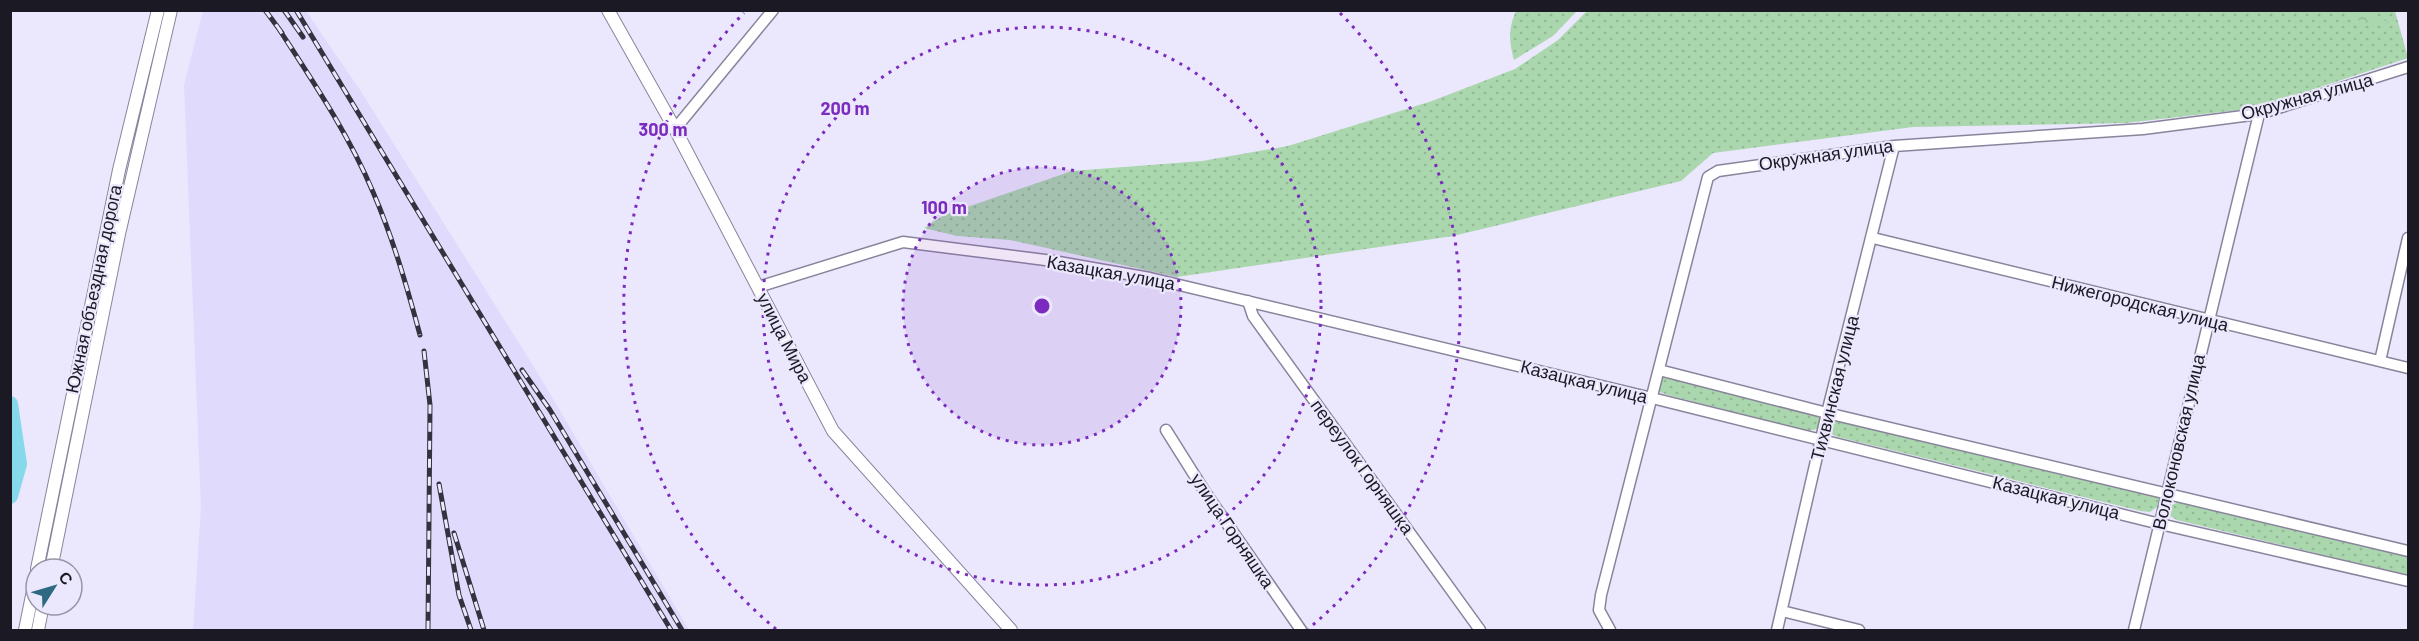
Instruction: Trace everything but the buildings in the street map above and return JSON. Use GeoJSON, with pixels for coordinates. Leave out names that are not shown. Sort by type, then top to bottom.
{"type":"FeatureCollection","features":[{"type":"Feature","properties":{"kind":"main road","name":"улица Мира"},"geometry":{"type":"LineString","coordinates":[[608,10],[675,129],[832,431],[1011,630]]}},
{"type":"Feature","properties":{"kind":"main road","name":"Южная объездная дорога"},"geometry":{"type":"LineString","coordinates":[[39,557],[119,170],[163,14]]}},
{"type":"Feature","properties":{"kind":"main road","name":"Южная объездная дорога"},"geometry":{"type":"LineString","coordinates":[[53,557],[163,14]]}},
{"type":"Feature","properties":{"kind":"street"},"geometry":{"type":"LineString","coordinates":[[675,129],[773,10]]}},
{"type":"Feature","properties":{"kind":"street","name":"Окружная улица"},"geometry":{"type":"LineString","coordinates":[[1610,630],[1599,610],[1601,595],[1708,177],[1718,171],[1894,146],[2143,129],[2259,114],[2409,67]]}},
{"type":"Feature","properties":{"kind":"street","name":"Волоконовская улица"},"geometry":{"type":"LineString","coordinates":[[2134,630],[2259,114]]}},
{"type":"Feature","properties":{"kind":"street","name":"Тихвинская улица"},"geometry":{"type":"LineString","coordinates":[[1777,630],[1827,413],[1873,238],[1894,146]]}},
{"type":"Feature","properties":{"kind":"street","name":"Нижегородская улица"},"geometry":{"type":"LineString","coordinates":[[1873,238],[2409,368]]}},
{"type":"Feature","properties":{"kind":"street"},"geometry":{"type":"LineString","coordinates":[[2380,361],[2409,238]]}},
{"type":"Feature","properties":{"kind":"street","name":"Казацкая улица"},"geometry":{"type":"LineString","coordinates":[[758,287],[903,242],[1053,261],[1149,278],[1652,398],[2160,524],[2409,581]]}},
{"type":"Feature","properties":{"kind":"street","name":"переулок Горняшка"},"geometry":{"type":"LineString","coordinates":[[1248,301],[1253,316],[1480,630]]}},
{"type":"Feature","properties":{"kind":"street","name":"Казацкая улица"},"geometry":{"type":"LineString","coordinates":[[1659,370],[1827,413],[2409,551]]}},
{"type":"Feature","properties":{"kind":"street","name":"улица Горняшка"},"geometry":{"type":"LineString","coordinates":[[1166,430],[1205,492],[1301,630]]}},
{"type":"Feature","properties":{"kind":"street"},"geometry":{"type":"LineString","coordinates":[[1782,611],[1859,630]]}},
{"type":"Feature","properties":{"kind":"shaded area"},"geometry":{"type":"Polygon","coordinates":[[[203,11],[306,11],[360,90],[539,375],[689,630],[193,630],[201,507],[184,85],[203,11]]]}},
{"type":"Feature","properties":{"kind":"green space"},"geometry":{"type":"Polygon","coordinates":[[[1516,10],[1577,11],[1553,36],[1514,60],[1510,36],[1516,10]]]}},
{"type":"Feature","properties":{"kind":"green space"},"geometry":{"type":"Polygon","coordinates":[[[1587,11],[2395,11],[2408,58],[2256,108],[2126,123],[1913,127],[1713,153],[1681,181],[1453,236],[1177,277],[1010,240],[957,236],[924,228],[944,215],[1072,171],[1202,161],[1288,146],[1432,101],[1515,69],[1558,40],[1587,11]]]}},
{"type":"Feature","properties":{"kind":"green space"},"geometry":{"type":"Polygon","coordinates":[[[2350,11],[2368,13],[2397,26],[2363,25],[2350,11]]]}},
{"type":"Feature","properties":{"kind":"green space"},"geometry":{"type":"Polygon","coordinates":[[[1665,377],[1813,413],[1821,419],[1822,423],[1817,429],[1808,431],[1668,395],[1657,388],[1660,378],[1665,377]]]}},
{"type":"Feature","properties":{"kind":"green space"},"geometry":{"type":"Polygon","coordinates":[[[1837,420],[2152,494],[2161,499],[2161,504],[2150,512],[2141,511],[1838,437],[1829,433],[1830,424],[1837,420]]]}},
{"type":"Feature","properties":{"kind":"green space"},"geometry":{"type":"Polygon","coordinates":[[[2181,501],[2408,555],[2408,575],[2177,520],[2170,516],[2172,505],[2181,501]]]}},
{"type":"Feature","properties":{"kind":"waterway"},"geometry":{"type":"LineString","coordinates":[[10,404],[19,464],[10,496]]}},
{"type":"Feature","properties":{"kind":"railway"},"geometry":{"type":"LineString","coordinates":[[265,10],[282,33]]}},
{"type":"Feature","properties":{"kind":"railway"},"geometry":{"type":"LineString","coordinates":[[284,10],[303,37]]}},
{"type":"Feature","properties":{"kind":"railway"},"geometry":{"type":"LineString","coordinates":[[296,10],[671,630]]}},
{"type":"Feature","properties":{"kind":"railway"},"geometry":{"type":"LineString","coordinates":[[277,26],[329,107],[363,170],[393,245],[420,335]]}},
{"type":"Feature","properties":{"kind":"railway"},"geometry":{"type":"LineString","coordinates":[[424,351],[430,405],[428,630]]}},
{"type":"Feature","properties":{"kind":"railway"},"geometry":{"type":"LineString","coordinates":[[522,370],[550,410],[682,630]]}},
{"type":"Feature","properties":{"kind":"railway"},"geometry":{"type":"LineString","coordinates":[[439,484],[459,595],[471,630]]}},
{"type":"Feature","properties":{"kind":"railway"},"geometry":{"type":"LineString","coordinates":[[454,533],[484,630]]}}]}
